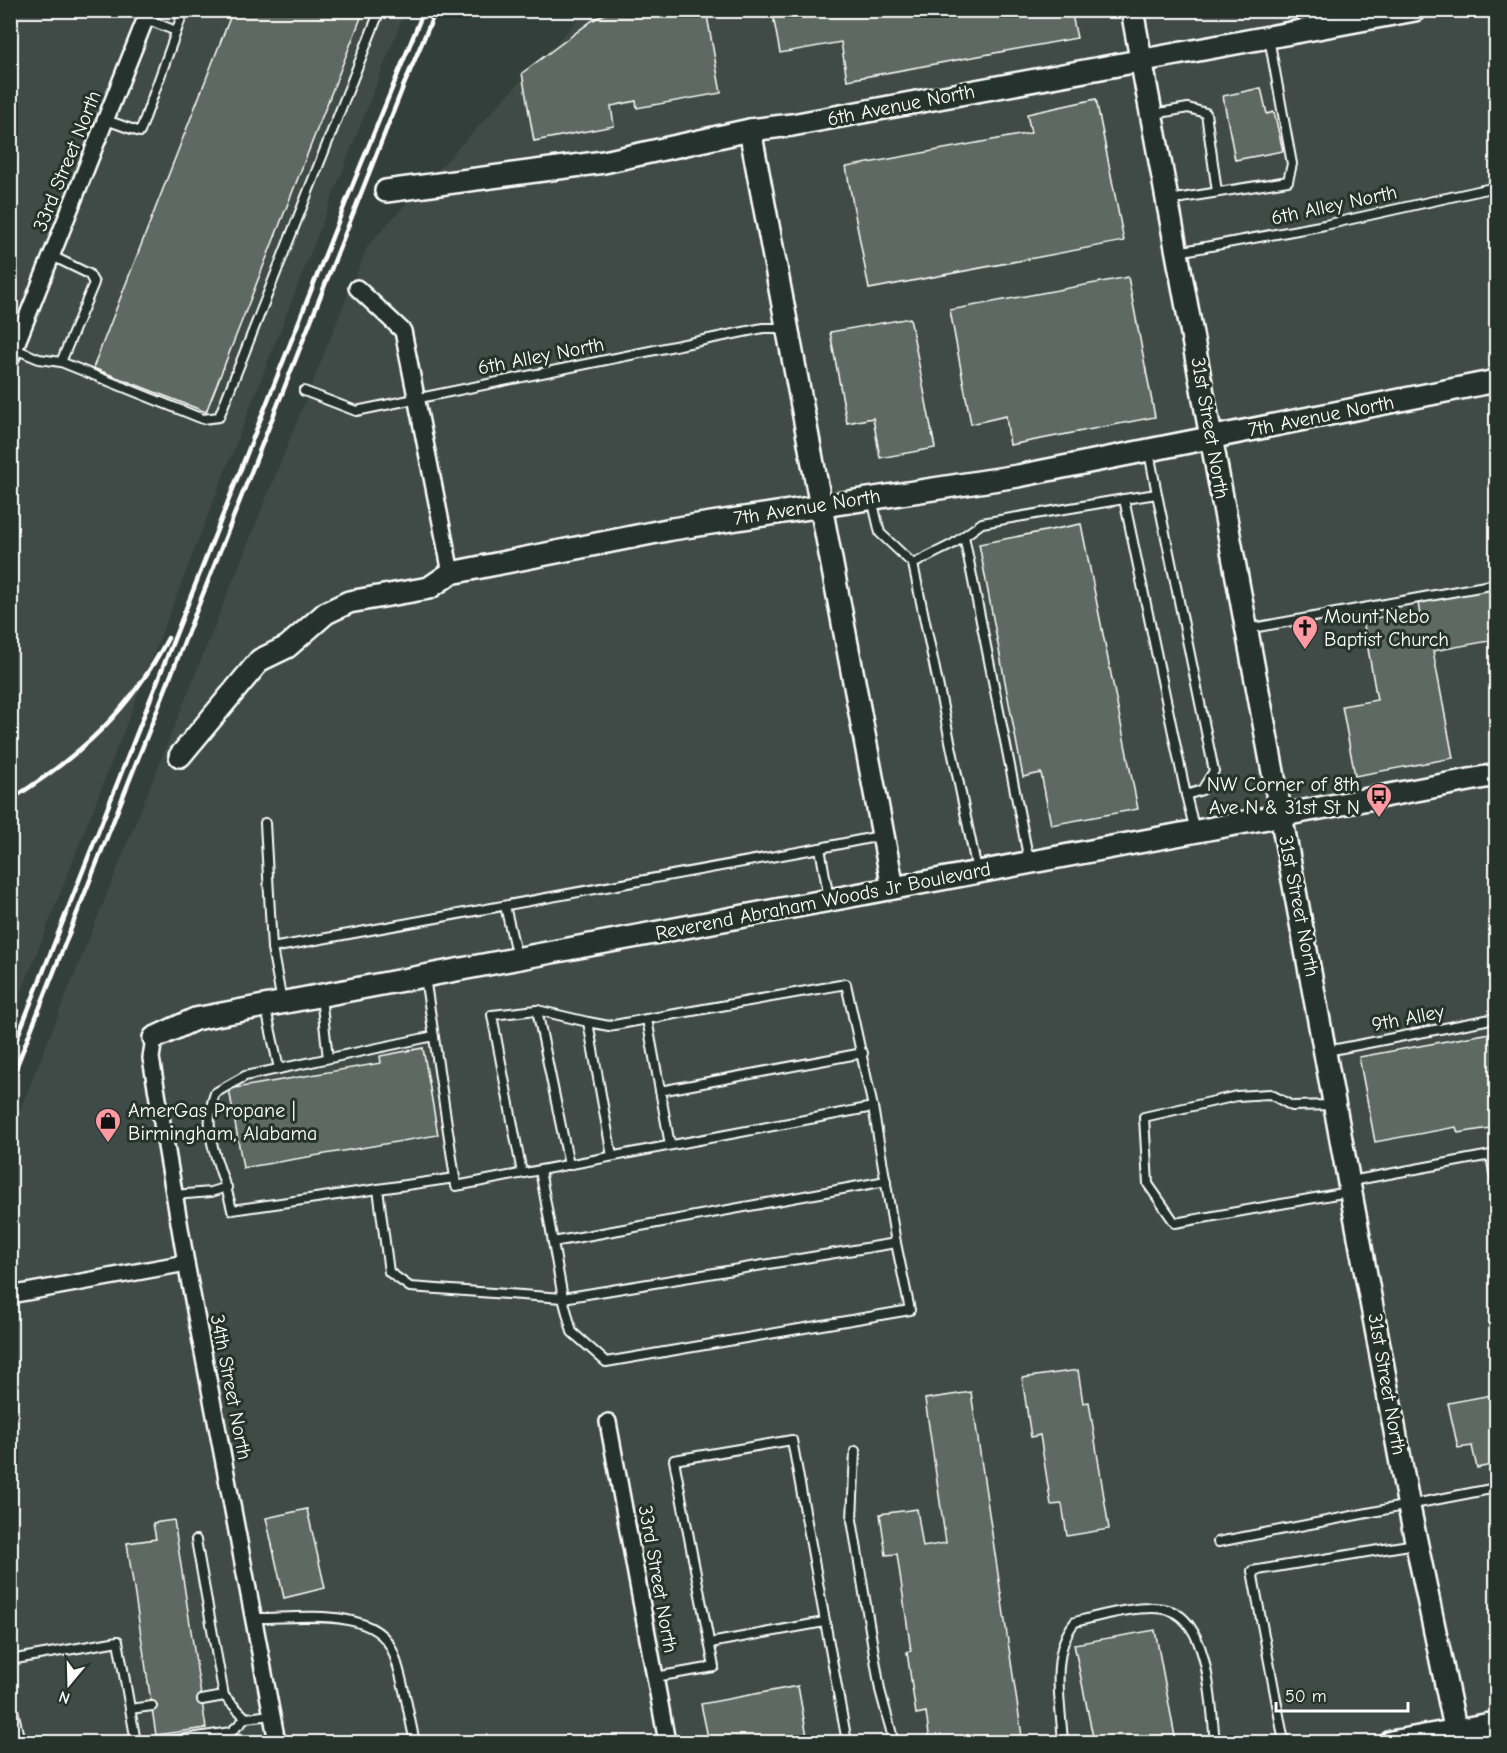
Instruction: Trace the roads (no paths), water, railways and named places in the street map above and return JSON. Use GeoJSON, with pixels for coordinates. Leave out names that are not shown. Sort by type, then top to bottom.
{"type":"FeatureCollection","features":[{"type":"Feature","properties":{"kind":"street","name":"31st Street North"},"geometry":{"type":"LineString","coordinates":[[1132,10],[1409,1507],[1454,1738]]}},
{"type":"Feature","properties":{"kind":"street","name":"6th Avenue North"},"geometry":{"type":"LineString","coordinates":[[386,191],[604,162],[750,130],[792,125],[1415,10]]}},
{"type":"Feature","properties":{"kind":"street","name":"33rd Street North"},"geometry":{"type":"LineString","coordinates":[[13,355],[148,15]]}},
{"type":"Feature","properties":{"kind":"street"},"geometry":{"type":"LineString","coordinates":[[750,130],[893,888]]}},
{"type":"Feature","properties":{"kind":"street"},"geometry":{"type":"LineString","coordinates":[[357,288],[403,331],[451,573]]}},
{"type":"Feature","properties":{"kind":"street","name":"7th Avenue North"},"geometry":{"type":"LineString","coordinates":[[180,756],[260,660],[287,647],[326,613],[349,602],[429,588],[451,573],[672,529],[821,504],[1017,476],[1497,381]]}},
{"type":"Feature","properties":{"kind":"street","name":"Reverend Abraham Woods Jr Boulevard"},"geometry":{"type":"LineString","coordinates":[[154,1038],[195,1019],[1497,775]]}},
{"type":"Feature","properties":{"kind":"street","name":"34th Street North"},"geometry":{"type":"LineString","coordinates":[[154,1038],[151,1058],[174,1195],[277,1743]]}},
{"type":"Feature","properties":{"kind":"street"},"geometry":{"type":"LineString","coordinates":[[10,1295],[186,1263]]}},
{"type":"Feature","properties":{"kind":"street","name":"33rd Street North"},"geometry":{"type":"LineString","coordinates":[[608,1422],[667,1743]]}},
{"type":"Feature","properties":{"kind":"street"},"geometry":{"type":"LineString","coordinates":[[1391,1743],[1454,1738],[1497,1723]]}},
{"type":"Feature","properties":{"kind":"lane"},"geometry":{"type":"LineString","coordinates":[[106,120],[140,132],[184,10]]}},
{"type":"Feature","properties":{"kind":"lane"},"geometry":{"type":"LineString","coordinates":[[13,355],[61,362],[203,419],[219,417],[380,10]]}},
{"type":"Feature","properties":{"kind":"lane"},"geometry":{"type":"LineString","coordinates":[[148,15],[176,31]]}},
{"type":"Feature","properties":{"kind":"lane"},"geometry":{"type":"LineString","coordinates":[[1167,200],[1288,181],[1292,164],[1268,37]]}},
{"type":"Feature","properties":{"kind":"lane"},"geometry":{"type":"LineString","coordinates":[[1151,114],[1188,108],[1206,113],[1217,192]]}},
{"type":"Feature","properties":{"kind":"lane","name":"6th Alley North"},"geometry":{"type":"LineString","coordinates":[[1177,252],[1325,225],[1497,187]]}},
{"type":"Feature","properties":{"kind":"lane"},"geometry":{"type":"LineString","coordinates":[[52,256],[89,274],[94,283],[61,362]]}},
{"type":"Feature","properties":{"kind":"lane","name":"6th Alley North"},"geometry":{"type":"LineString","coordinates":[[304,392],[356,411],[763,328],[787,328]]}},
{"type":"Feature","properties":{"kind":"lane"},"geometry":{"type":"LineString","coordinates":[[1148,450],[1214,771],[1202,789],[1186,795]]}},
{"type":"Feature","properties":{"kind":"lane"},"geometry":{"type":"LineString","coordinates":[[913,564],[964,536],[982,523],[1157,494]]}},
{"type":"Feature","properties":{"kind":"lane"},"geometry":{"type":"LineString","coordinates":[[871,497],[880,533],[913,564],[977,872]]}},
{"type":"Feature","properties":{"kind":"lane"},"geometry":{"type":"LineString","coordinates":[[1124,499],[1194,831]]}},
{"type":"Feature","properties":{"kind":"lane"},"geometry":{"type":"LineString","coordinates":[[964,536],[1029,862]]}},
{"type":"Feature","properties":{"kind":"lane"},"geometry":{"type":"LineString","coordinates":[[1246,630],[1497,584]]}},
{"type":"Feature","properties":{"kind":"lane"},"geometry":{"type":"LineString","coordinates":[[265,823],[279,1069]]}},
{"type":"Feature","properties":{"kind":"lane"},"geometry":{"type":"LineString","coordinates":[[272,948],[884,835]]}},
{"type":"Feature","properties":{"kind":"lane"},"geometry":{"type":"LineString","coordinates":[[820,848],[830,900]]}},
{"type":"Feature","properties":{"kind":"lane"},"geometry":{"type":"LineString","coordinates":[[506,906],[518,958]]}},
{"type":"Feature","properties":{"kind":"lane"},"geometry":{"type":"LineString","coordinates":[[425,976],[456,1186],[873,1107]]}},
{"type":"Feature","properties":{"kind":"lane"},"geometry":{"type":"LineString","coordinates":[[522,1173],[492,1015],[537,1010],[609,1026],[846,984],[863,1053],[910,1310],[606,1362],[572,1332],[562,1298],[540,1170]]}},
{"type":"Feature","properties":{"kind":"lane"},"geometry":{"type":"LineString","coordinates":[[321,995],[328,1058]]}},
{"type":"Feature","properties":{"kind":"lane"},"geometry":{"type":"LineString","coordinates":[[537,1010],[568,1164]]}},
{"type":"Feature","properties":{"kind":"lane","name":"9th Alley"},"geometry":{"type":"LineString","coordinates":[[1326,1051],[1497,1017]]}},
{"type":"Feature","properties":{"kind":"lane"},"geometry":{"type":"LineString","coordinates":[[647,1019],[669,1145]]}},
{"type":"Feature","properties":{"kind":"lane"},"geometry":{"type":"LineString","coordinates":[[588,1022],[612,1156]]}},
{"type":"Feature","properties":{"kind":"lane"},"geometry":{"type":"LineString","coordinates":[[434,1036],[245,1076],[214,1093],[210,1106],[208,1132],[227,1187],[232,1210],[455,1178]]}},
{"type":"Feature","properties":{"kind":"lane"},"geometry":{"type":"LineString","coordinates":[[660,1091],[863,1053]]}},
{"type":"Feature","properties":{"kind":"lane"},"geometry":{"type":"LineString","coordinates":[[1336,1104],[1292,1106],[1270,1094],[1237,1096],[1144,1117],[1148,1184],[1174,1223],[1494,1154],[1497,1185]]}},
{"type":"Feature","properties":{"kind":"lane"},"geometry":{"type":"LineString","coordinates":[[553,1242],[886,1181]]}},
{"type":"Feature","properties":{"kind":"lane"},"geometry":{"type":"LineString","coordinates":[[174,1195],[211,1192],[227,1187]]}},
{"type":"Feature","properties":{"kind":"lane"},"geometry":{"type":"LineString","coordinates":[[378,1189],[389,1272],[410,1287],[562,1298],[896,1243]]}},
{"type":"Feature","properties":{"kind":"lane"},"geometry":{"type":"LineString","coordinates":[[655,1677],[714,1667],[674,1460],[792,1440],[847,1743]]}},
{"type":"Feature","properties":{"kind":"lane"},"geometry":{"type":"LineString","coordinates":[[855,1451],[852,1520],[880,1690],[894,1743]]}},
{"type":"Feature","properties":{"kind":"lane"},"geometry":{"type":"LineString","coordinates":[[1218,1542],[1409,1507],[1497,1488]]}},
{"type":"Feature","properties":{"kind":"lane"},"geometry":{"type":"LineString","coordinates":[[196,1540],[224,1696],[246,1718]]}},
{"type":"Feature","properties":{"kind":"lane"},"geometry":{"type":"LineString","coordinates":[[1284,1743],[1252,1571],[1416,1544]]}},
{"type":"Feature","properties":{"kind":"lane"},"geometry":{"type":"LineString","coordinates":[[1063,1743],[1059,1661],[1067,1632],[1075,1622],[1153,1608],[1172,1611],[1186,1621],[1195,1634],[1206,1670],[1215,1743]]}},
{"type":"Feature","properties":{"kind":"lane"},"geometry":{"type":"LineString","coordinates":[[254,1618],[353,1619],[370,1626],[393,1650],[415,1743]]}},
{"type":"Feature","properties":{"kind":"lane"},"geometry":{"type":"LineString","coordinates":[[710,1644],[824,1622]]}},
{"type":"Feature","properties":{"kind":"lane"},"geometry":{"type":"LineString","coordinates":[[10,1660],[118,1641],[136,1743]]}},
{"type":"Feature","properties":{"kind":"lane"},"geometry":{"type":"LineString","coordinates":[[10,1696],[20,1743]]}},
{"type":"Feature","properties":{"kind":"lane"},"geometry":{"type":"LineString","coordinates":[[202,1700],[224,1696]]}},
{"type":"Feature","properties":{"kind":"lane"},"geometry":{"type":"LineString","coordinates":[[130,1709],[152,1706]]}},
{"type":"Feature","properties":{"kind":"lane"},"geometry":{"type":"LineString","coordinates":[[171,1742],[231,1732],[246,1718],[272,1715]]}},
{"type":"Feature","properties":{"kind":"railway"},"geometry":{"type":"LineString","coordinates":[[10,1056],[349,194],[424,10]]}},
{"type":"Feature","properties":{"kind":"railway"},"geometry":{"type":"LineString","coordinates":[[10,1083],[403,87],[436,10]]}},
{"type":"Feature","properties":{"kind":"railway"},"geometry":{"type":"LineString","coordinates":[[10,800],[59,766],[101,730],[137,688],[168,638]]}},
{"type":"Feature","properties":{"kind":"place","name":"Mount Nebo Baptist Church"},"geometry":{"type":"Point","coordinates":[1305,651]}},
{"type":"Feature","properties":{"kind":"place","name":"NW Corner of 8th Ave N & 31st St N"},"geometry":{"type":"Point","coordinates":[1379,819]}},
{"type":"Feature","properties":{"kind":"place","name":"AmerGas Propane | Birmingham, Alabama"},"geometry":{"type":"Point","coordinates":[108,1144]}}]}
